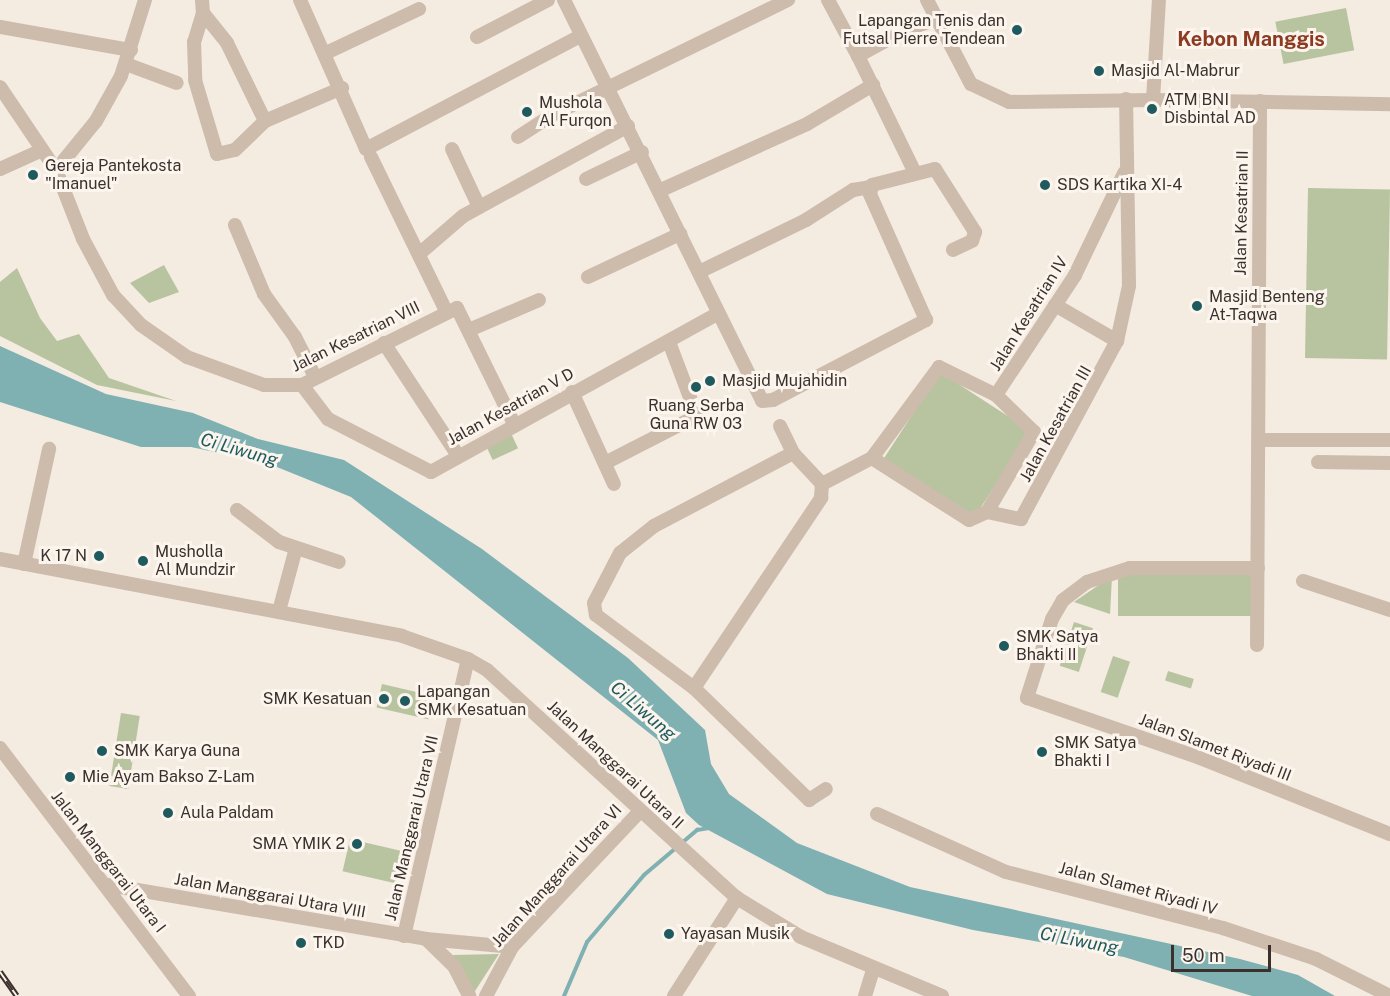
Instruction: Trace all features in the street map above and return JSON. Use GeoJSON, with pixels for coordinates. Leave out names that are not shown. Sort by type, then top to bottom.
{"type":"FeatureCollection","features":[{"type":"Feature","properties":{"kind":"street"},"geometry":{"type":"LineString","coordinates":[[56,170],[96,121],[126,64],[145,0]]}},
{"type":"Feature","properties":{"kind":"street"},"geometry":{"type":"LineString","coordinates":[[300,0],[342,88],[366,149],[580,36]]}},
{"type":"Feature","properties":{"kind":"street"},"geometry":{"type":"LineString","coordinates":[[477,37],[548,0]]}},
{"type":"Feature","properties":{"kind":"street"},"geometry":{"type":"LineString","coordinates":[[564,0],[606,90],[628,126],[661,190],[717,314],[766,402],[926,320],[870,187]]}},
{"type":"Feature","properties":{"kind":"street"},"geometry":{"type":"LineString","coordinates":[[828,0],[873,85],[914,171]]}},
{"type":"Feature","properties":{"kind":"street"},"geometry":{"type":"LineString","coordinates":[[927,0],[971,84],[988,96],[1009,102],[1126,99],[1390,104]]}},
{"type":"Feature","properties":{"kind":"street"},"geometry":{"type":"LineString","coordinates":[[1153,100],[1159,0]]}},
{"type":"Feature","properties":{"kind":"street"},"geometry":{"type":"LineString","coordinates":[[518,137],[780,2]]}},
{"type":"Feature","properties":{"kind":"street"},"geometry":{"type":"LineString","coordinates":[[203,7],[194,42],[195,80],[217,154],[235,150],[266,121],[342,88]]}},
{"type":"Feature","properties":{"kind":"street"},"geometry":{"type":"LineString","coordinates":[[203,7],[227,42],[266,121]]}},
{"type":"Feature","properties":{"kind":"street"},"geometry":{"type":"LineString","coordinates":[[326,53],[419,9]]}},
{"type":"Feature","properties":{"kind":"street"},"geometry":{"type":"LineString","coordinates":[[912,28],[937,19]]}},
{"type":"Feature","properties":{"kind":"street"},"geometry":{"type":"LineString","coordinates":[[0,27],[131,50]]}},
{"type":"Feature","properties":{"kind":"street"},"geometry":{"type":"LineString","coordinates":[[858,56],[889,39]]}},
{"type":"Feature","properties":{"kind":"street"},"geometry":{"type":"LineString","coordinates":[[126,64],[177,83]]}},
{"type":"Feature","properties":{"kind":"street"},"geometry":{"type":"LineString","coordinates":[[661,190],[807,124],[873,85]]}},
{"type":"Feature","properties":{"kind":"street","name":"Jalan Kesatrian VIII"},"geometry":{"type":"LineString","coordinates":[[0,87],[56,170],[95,266],[141,325],[187,357],[264,385],[302,385],[446,311],[457,308],[470,330],[514,424]]}},
{"type":"Feature","properties":{"kind":"street","name":"Jalan Kesatrian III"},"geometry":{"type":"LineString","coordinates":[[872,458],[969,520],[987,512],[1022,519],[1117,341],[1129,286],[1124,173],[1126,99]]}},
{"type":"Feature","properties":{"kind":"street","name":"Jalan Kesatrian II"},"geometry":{"type":"LineString","coordinates":[[1257,645],[1257,470],[1260,440],[1260,101]]}},
{"type":"Feature","properties":{"kind":"street"},"geometry":{"type":"LineString","coordinates":[[420,254],[479,207],[628,126]]}},
{"type":"Feature","properties":{"kind":"street"},"geometry":{"type":"LineString","coordinates":[[452,149],[479,207]]}},
{"type":"Feature","properties":{"kind":"street"},"geometry":{"type":"LineString","coordinates":[[0,169],[42,150]]}},
{"type":"Feature","properties":{"kind":"street"},"geometry":{"type":"LineString","coordinates":[[586,179],[642,152]]}},
{"type":"Feature","properties":{"kind":"street","name":"Jalan Kesatrian VIII"},"geometry":{"type":"LineString","coordinates":[[371,157],[446,311]]}},
{"type":"Feature","properties":{"kind":"street"},"geometry":{"type":"LineString","coordinates":[[699,272],[806,220],[853,190],[870,187],[914,171],[935,169],[975,232],[972,241],[953,250]]}},
{"type":"Feature","properties":{"kind":"street","name":"Jalan Kesatrian IV"},"geometry":{"type":"LineString","coordinates":[[822,484],[872,458],[939,367],[996,395],[1055,305],[1124,173]]}},
{"type":"Feature","properties":{"kind":"street"},"geometry":{"type":"LineString","coordinates":[[235,225],[264,294],[295,337],[315,377]]}},
{"type":"Feature","properties":{"kind":"street"},"geometry":{"type":"LineString","coordinates":[[588,277],[680,234]]}},
{"type":"Feature","properties":{"kind":"street"},"geometry":{"type":"LineString","coordinates":[[470,330],[539,300]]}},
{"type":"Feature","properties":{"kind":"street"},"geometry":{"type":"LineString","coordinates":[[1055,305],[1117,341]]}},
{"type":"Feature","properties":{"kind":"street","name":"Jalan Kesatrian V D"},"geometry":{"type":"LineString","coordinates":[[302,385],[328,419],[422,471],[435,471],[457,454],[669,342],[717,314]]}},
{"type":"Feature","properties":{"kind":"street"},"geometry":{"type":"LineString","coordinates":[[605,463],[697,417],[669,342]]}},
{"type":"Feature","properties":{"kind":"street"},"geometry":{"type":"LineString","coordinates":[[384,343],[457,454]]}},
{"type":"Feature","properties":{"kind":"street"},"geometry":{"type":"LineString","coordinates":[[572,392],[614,484]]}},
{"type":"Feature","properties":{"kind":"street"},"geometry":{"type":"LineString","coordinates":[[987,512],[1034,432],[996,395]]}},
{"type":"Feature","properties":{"kind":"street"},"geometry":{"type":"LineString","coordinates":[[694,688],[813,511],[822,484],[793,453],[780,426]]}},
{"type":"Feature","properties":{"kind":"street"},"geometry":{"type":"LineString","coordinates":[[1260,440],[1390,440]]}},
{"type":"Feature","properties":{"kind":"street"},"geometry":{"type":"LineString","coordinates":[[24,564],[49,449]]}},
{"type":"Feature","properties":{"kind":"street"},"geometry":{"type":"LineString","coordinates":[[793,453],[640,535],[620,553],[594,603],[596,615],[694,688],[809,800],[826,789]]}},
{"type":"Feature","properties":{"kind":"street"},"geometry":{"type":"LineString","coordinates":[[1318,462],[1390,463]]}},
{"type":"Feature","properties":{"kind":"street"},"geometry":{"type":"LineString","coordinates":[[237,510],[274,539],[339,562]]}},
{"type":"Feature","properties":{"kind":"street"},"geometry":{"type":"LineString","coordinates":[[279,611],[296,548]]}},
{"type":"Feature","properties":{"kind":"street","name":"Jalan Manggarai Utara II"},"geometry":{"type":"LineString","coordinates":[[0,559],[402,636],[468,659],[487,670],[639,812],[737,898],[801,937],[873,970],[942,996]]}},
{"type":"Feature","properties":{"kind":"street","name":"Jalan Slamet Riyadi III"},"geometry":{"type":"LineString","coordinates":[[1258,568],[1130,568],[1086,582],[1063,600],[1052,619],[1027,698],[1200,758],[1390,834]]}},
{"type":"Feature","properties":{"kind":"street"},"geometry":{"type":"LineString","coordinates":[[1302,581],[1390,610]]}},
{"type":"Feature","properties":{"kind":"street","name":"Jalan Manggarai Utara VII"},"geometry":{"type":"LineString","coordinates":[[404,936],[468,659]]}},
{"type":"Feature","properties":{"kind":"street","name":"Jalan Manggarai Utara I"},"geometry":{"type":"LineString","coordinates":[[0,748],[108,885],[189,996]]}},
{"type":"Feature","properties":{"kind":"street","name":"Jalan Manggarai Utara VI"},"geometry":{"type":"LineString","coordinates":[[486,996],[513,947],[639,812]]}},
{"type":"Feature","properties":{"kind":"street","name":"Jalan Slamet Riyadi IV"},"geometry":{"type":"LineString","coordinates":[[877,814],[1006,872],[1233,932],[1316,959],[1390,996]]}},
{"type":"Feature","properties":{"kind":"street","name":"Jalan Manggarai Utara VIII"},"geometry":{"type":"LineString","coordinates":[[108,885],[404,936],[513,947]]}},
{"type":"Feature","properties":{"kind":"street"},"geometry":{"type":"LineString","coordinates":[[674,996],[737,898]]}},
{"type":"Feature","properties":{"kind":"street"},"geometry":{"type":"LineString","coordinates":[[426,939],[454,966],[469,996]]}},
{"type":"Feature","properties":{"kind":"street"},"geometry":{"type":"LineString","coordinates":[[865,996],[873,970]]}},
{"type":"Feature","properties":{"kind":"green space"},"geometry":{"type":"Polygon","coordinates":[[[1346,8],[1354,50],[1284,64],[1275,22],[1346,8]]]}},
{"type":"Feature","properties":{"kind":"green space"},"geometry":{"type":"Polygon","coordinates":[[[1308,188],[1390,189],[1387,359],[1305,358],[1308,188]]]}},
{"type":"Feature","properties":{"kind":"green space"},"geometry":{"type":"Polygon","coordinates":[[[164,265],[179,292],[149,303],[130,283],[164,265]]]}},
{"type":"Feature","properties":{"kind":"green space"},"geometry":{"type":"Polygon","coordinates":[[[17,268],[40,318],[57,341],[79,334],[109,378],[176,401],[97,385],[0,336],[0,282],[17,268]]]}},
{"type":"Feature","properties":{"kind":"green space"},"geometry":{"type":"Polygon","coordinates":[[[940,372],[1031,431],[973,519],[883,460],[940,372]]]}},
{"type":"Feature","properties":{"kind":"green space"},"geometry":{"type":"Polygon","coordinates":[[[510,431],[518,448],[493,460],[485,443],[510,431]]]}},
{"type":"Feature","properties":{"kind":"green space"},"geometry":{"type":"Polygon","coordinates":[[[1118,571],[1251,571],[1251,616],[1118,616],[1118,571]]]}},
{"type":"Feature","properties":{"kind":"green space"},"geometry":{"type":"Polygon","coordinates":[[[1112,576],[1110,614],[1074,602],[1112,576]]]}},
{"type":"Feature","properties":{"kind":"green space"},"geometry":{"type":"Polygon","coordinates":[[[1074,622],[1093,628],[1079,672],[1060,666],[1074,622]]]}},
{"type":"Feature","properties":{"kind":"green space"},"geometry":{"type":"Polygon","coordinates":[[[1113,656],[1130,662],[1118,698],[1101,692],[1113,656]]]}},
{"type":"Feature","properties":{"kind":"green space"},"geometry":{"type":"Polygon","coordinates":[[[1168,671],[1194,679],[1191,688],[1165,681],[1168,671]]]}},
{"type":"Feature","properties":{"kind":"green space","name":"Lapangan SMK Kesatuan"},"geometry":{"type":"Polygon","coordinates":[[[382,684],[434,696],[428,719],[377,707],[382,684]]]}},
{"type":"Feature","properties":{"kind":"green space"},"geometry":{"type":"Polygon","coordinates":[[[121,713],[140,716],[128,789],[109,786],[121,713]]]}},
{"type":"Feature","properties":{"kind":"green space"},"geometry":{"type":"Polygon","coordinates":[[[350,839],[402,851],[394,883],[343,871],[350,839]]]}},
{"type":"Feature","properties":{"kind":"green space"},"geometry":{"type":"Polygon","coordinates":[[[499,954],[473,994],[453,955],[499,954]]]}},
{"type":"Feature","properties":{"kind":"water","name":"Ci Liwung"},"geometry":{"type":"Polygon","coordinates":[[[0,346],[106,394],[193,413],[258,439],[344,460],[482,549],[628,658],[705,730],[711,764],[729,794],[797,843],[910,887],[1240,959],[1298,975],[1335,996],[1252,996],[1124,957],[973,930],[827,894],[699,825],[686,813],[658,740],[351,497],[267,463],[191,447],[141,447],[0,402],[0,346]]]}},
{"type":"Feature","properties":{"kind":"waterway"},"geometry":{"type":"LineString","coordinates":[[564,996],[587,942],[644,875],[697,830],[709,828]]}},
{"type":"Feature","properties":{"kind":"tunnel"},"geometry":{"type":"LineString","coordinates":[[889,39],[912,28]]}},
{"type":"Feature","properties":{"kind":"railway"},"geometry":{"type":"LineString","coordinates":[[0,972],[17,996]]}},
{"type":"Feature","properties":{"kind":"place","name":"Lapangan Tenis dan Futsal Pierre Tendean"},"geometry":{"type":"Point","coordinates":[1017,30]}},
{"type":"Feature","properties":{"kind":"place","name":"Masjid Al-Mabrur"},"geometry":{"type":"Point","coordinates":[1099,71]}},
{"type":"Feature","properties":{"kind":"place","name":"ATM BNI Disbintal AD"},"geometry":{"type":"Point","coordinates":[1152,109]}},
{"type":"Feature","properties":{"kind":"place","name":"Mushola Al Furqon"},"geometry":{"type":"Point","coordinates":[527,112]}},
{"type":"Feature","properties":{"kind":"place","name":"Gereja Pantekosta \"Imanuel\""},"geometry":{"type":"Point","coordinates":[33,175]}},
{"type":"Feature","properties":{"kind":"place","name":"SDS Kartika XI-4"},"geometry":{"type":"Point","coordinates":[1045,185]}},
{"type":"Feature","properties":{"kind":"place","name":"Masjid Benteng At-Taqwa"},"geometry":{"type":"Point","coordinates":[1197,306]}},
{"type":"Feature","properties":{"kind":"place","name":"Masjid Mujahidin"},"geometry":{"type":"Point","coordinates":[710,381]}},
{"type":"Feature","properties":{"kind":"place","name":"Ruang Serba Guna RW 03"},"geometry":{"type":"Point","coordinates":[696,387]}},
{"type":"Feature","properties":{"kind":"place","name":"K 17 N"},"geometry":{"type":"Point","coordinates":[99,556]}},
{"type":"Feature","properties":{"kind":"place","name":"Musholla Al Mundzir"},"geometry":{"type":"Point","coordinates":[143,561]}},
{"type":"Feature","properties":{"kind":"place","name":"SMK Satya Bhakti II"},"geometry":{"type":"Point","coordinates":[1004,646]}},
{"type":"Feature","properties":{"kind":"place","name":"SMK Kesatuan"},"geometry":{"type":"Point","coordinates":[384,699]}},
{"type":"Feature","properties":{"kind":"place","name":"Lapangan SMK Kesatuan"},"geometry":{"type":"Point","coordinates":[405,701]}},
{"type":"Feature","properties":{"kind":"place","name":"SMK Karya Guna"},"geometry":{"type":"Point","coordinates":[102,751]}},
{"type":"Feature","properties":{"kind":"place","name":"SMK Satya Bhakti I"},"geometry":{"type":"Point","coordinates":[1042,752]}},
{"type":"Feature","properties":{"kind":"place","name":"Mie Ayam Bakso Z-Lam"},"geometry":{"type":"Point","coordinates":[70,777]}},
{"type":"Feature","properties":{"kind":"place","name":"Aula Paldam"},"geometry":{"type":"Point","coordinates":[168,813]}},
{"type":"Feature","properties":{"kind":"place","name":"SMA YMIK 2"},"geometry":{"type":"Point","coordinates":[357,844]}},
{"type":"Feature","properties":{"kind":"place","name":"Yayasan Musik"},"geometry":{"type":"Point","coordinates":[669,934]}},
{"type":"Feature","properties":{"kind":"place","name":"TKD"},"geometry":{"type":"Point","coordinates":[301,943]}},
{"type":"Feature","properties":{"kind":"district","name":"Kebon Manggis"},"geometry":{"type":"Point","coordinates":[1251,39]}}]}
